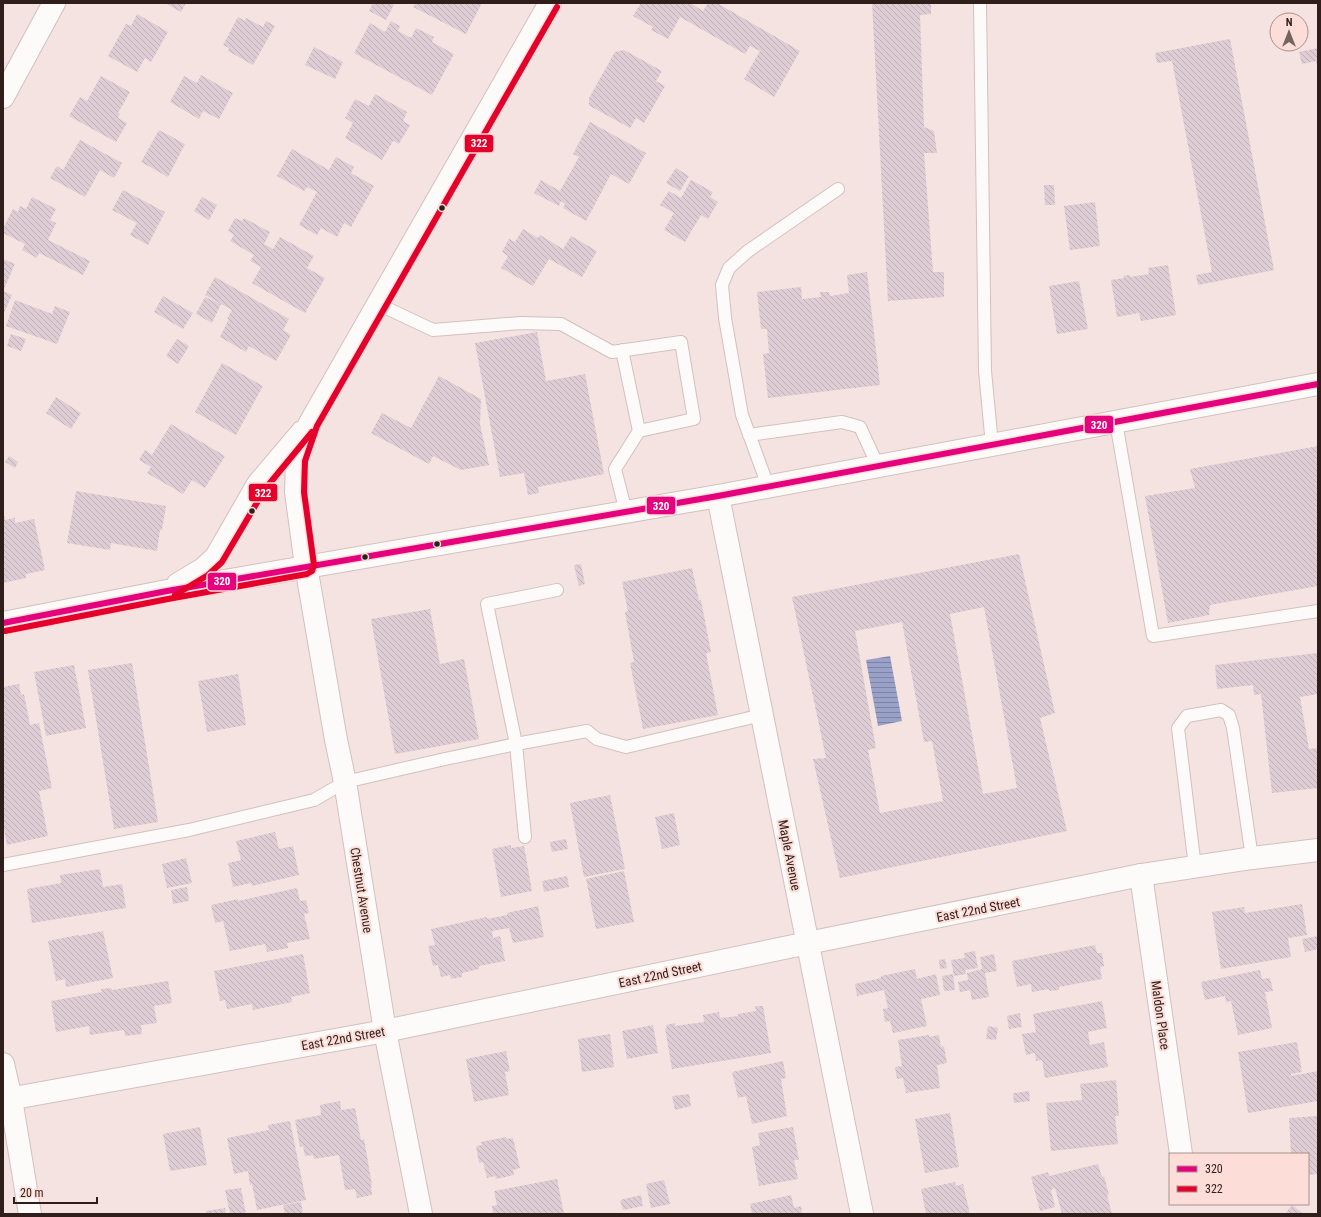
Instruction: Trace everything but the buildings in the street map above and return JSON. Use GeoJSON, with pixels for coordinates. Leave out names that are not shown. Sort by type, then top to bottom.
{"type":"FeatureCollection","features":[{"type":"Feature","properties":{"kind":"street"},"geometry":{"type":"LineString","coordinates":[[3,97],[54,3]]}},
{"type":"Feature","properties":{"kind":"street"},"geometry":{"type":"LineString","coordinates":[[167,591],[203,569],[216,557],[258,484],[310,423],[550,3]]}},
{"type":"Feature","properties":{"kind":"street"},"geometry":{"type":"LineString","coordinates":[[3,623],[306,566],[718,496],[1318,384]]}},
{"type":"Feature","properties":{"kind":"street","name":"Chestnut Avenue"},"geometry":{"type":"LineString","coordinates":[[310,423],[297,460],[296,492],[306,566],[336,740],[345,782],[385,1031],[422,1214]]}},
{"type":"Feature","properties":{"kind":"street","name":"Maple Avenue"},"geometry":{"type":"LineString","coordinates":[[718,496],[862,1214]]}},
{"type":"Feature","properties":{"kind":"street","name":"East 22nd Street"},"geometry":{"type":"LineString","coordinates":[[7,1100],[385,1031],[1141,875],[1252,858],[1318,850]]}},
{"type":"Feature","properties":{"kind":"street","name":"Maldon Place"},"geometry":{"type":"LineString","coordinates":[[1141,875],[1181,1153]]}},
{"type":"Feature","properties":{"kind":"street"},"geometry":{"type":"LineString","coordinates":[[3,1064],[7,1100],[30,1214]]}},
{"type":"Feature","properties":{"kind":"lane"},"geometry":{"type":"LineString","coordinates":[[980,3],[985,371],[992,445]]}},
{"type":"Feature","properties":{"kind":"lane"},"geometry":{"type":"LineString","coordinates":[[768,486],[742,415],[725,318],[722,285],[729,268],[748,251],[838,189]]}},
{"type":"Feature","properties":{"kind":"lane"},"geometry":{"type":"LineString","coordinates":[[378,304],[433,330],[521,323],[561,324],[612,352],[681,342],[694,419],[639,431]]}},
{"type":"Feature","properties":{"kind":"lane"},"geometry":{"type":"LineString","coordinates":[[622,350],[639,431],[615,469],[626,512]]}},
{"type":"Feature","properties":{"kind":"lane"},"geometry":{"type":"LineString","coordinates":[[749,435],[842,422],[860,427],[878,466]]}},
{"type":"Feature","properties":{"kind":"lane"},"geometry":{"type":"LineString","coordinates":[[1116,422],[1153,636],[1318,611]]}},
{"type":"Feature","properties":{"kind":"lane"},"geometry":{"type":"LineString","coordinates":[[525,837],[516,744],[487,604],[557,590]]}},
{"type":"Feature","properties":{"kind":"lane"},"geometry":{"type":"LineString","coordinates":[[1195,867],[1178,728],[1187,716],[1221,710],[1229,716],[1233,728],[1252,858]]}},
{"type":"Feature","properties":{"kind":"lane"},"geometry":{"type":"LineString","coordinates":[[3,865],[189,830],[314,800],[345,782],[516,744],[587,731],[597,739],[626,747],[762,715]]}},
{"type":"Feature","properties":{"kind":"water"},"geometry":{"type":"Polygon","coordinates":[[[890,656],[902,721],[878,726],[866,660],[890,656]]]}},
{"type":"Feature","properties":{"kind":"transit line","name":"322"},"geometry":{"type":"LineString","coordinates":[[5,631],[168,599],[307,574],[312,571],[314,565],[304,492],[305,461],[317,426],[557,7]]}},
{"type":"Feature","properties":{"kind":"transit line","name":"320"},"geometry":{"type":"LineString","coordinates":[[3,623],[167,591],[718,496],[1318,384]]}},
{"type":"Feature","properties":{"kind":"transit line","name":"322"},"geometry":{"type":"LineString","coordinates":[[175,595],[208,575],[222,562],[265,489],[312,432]]}}]}
